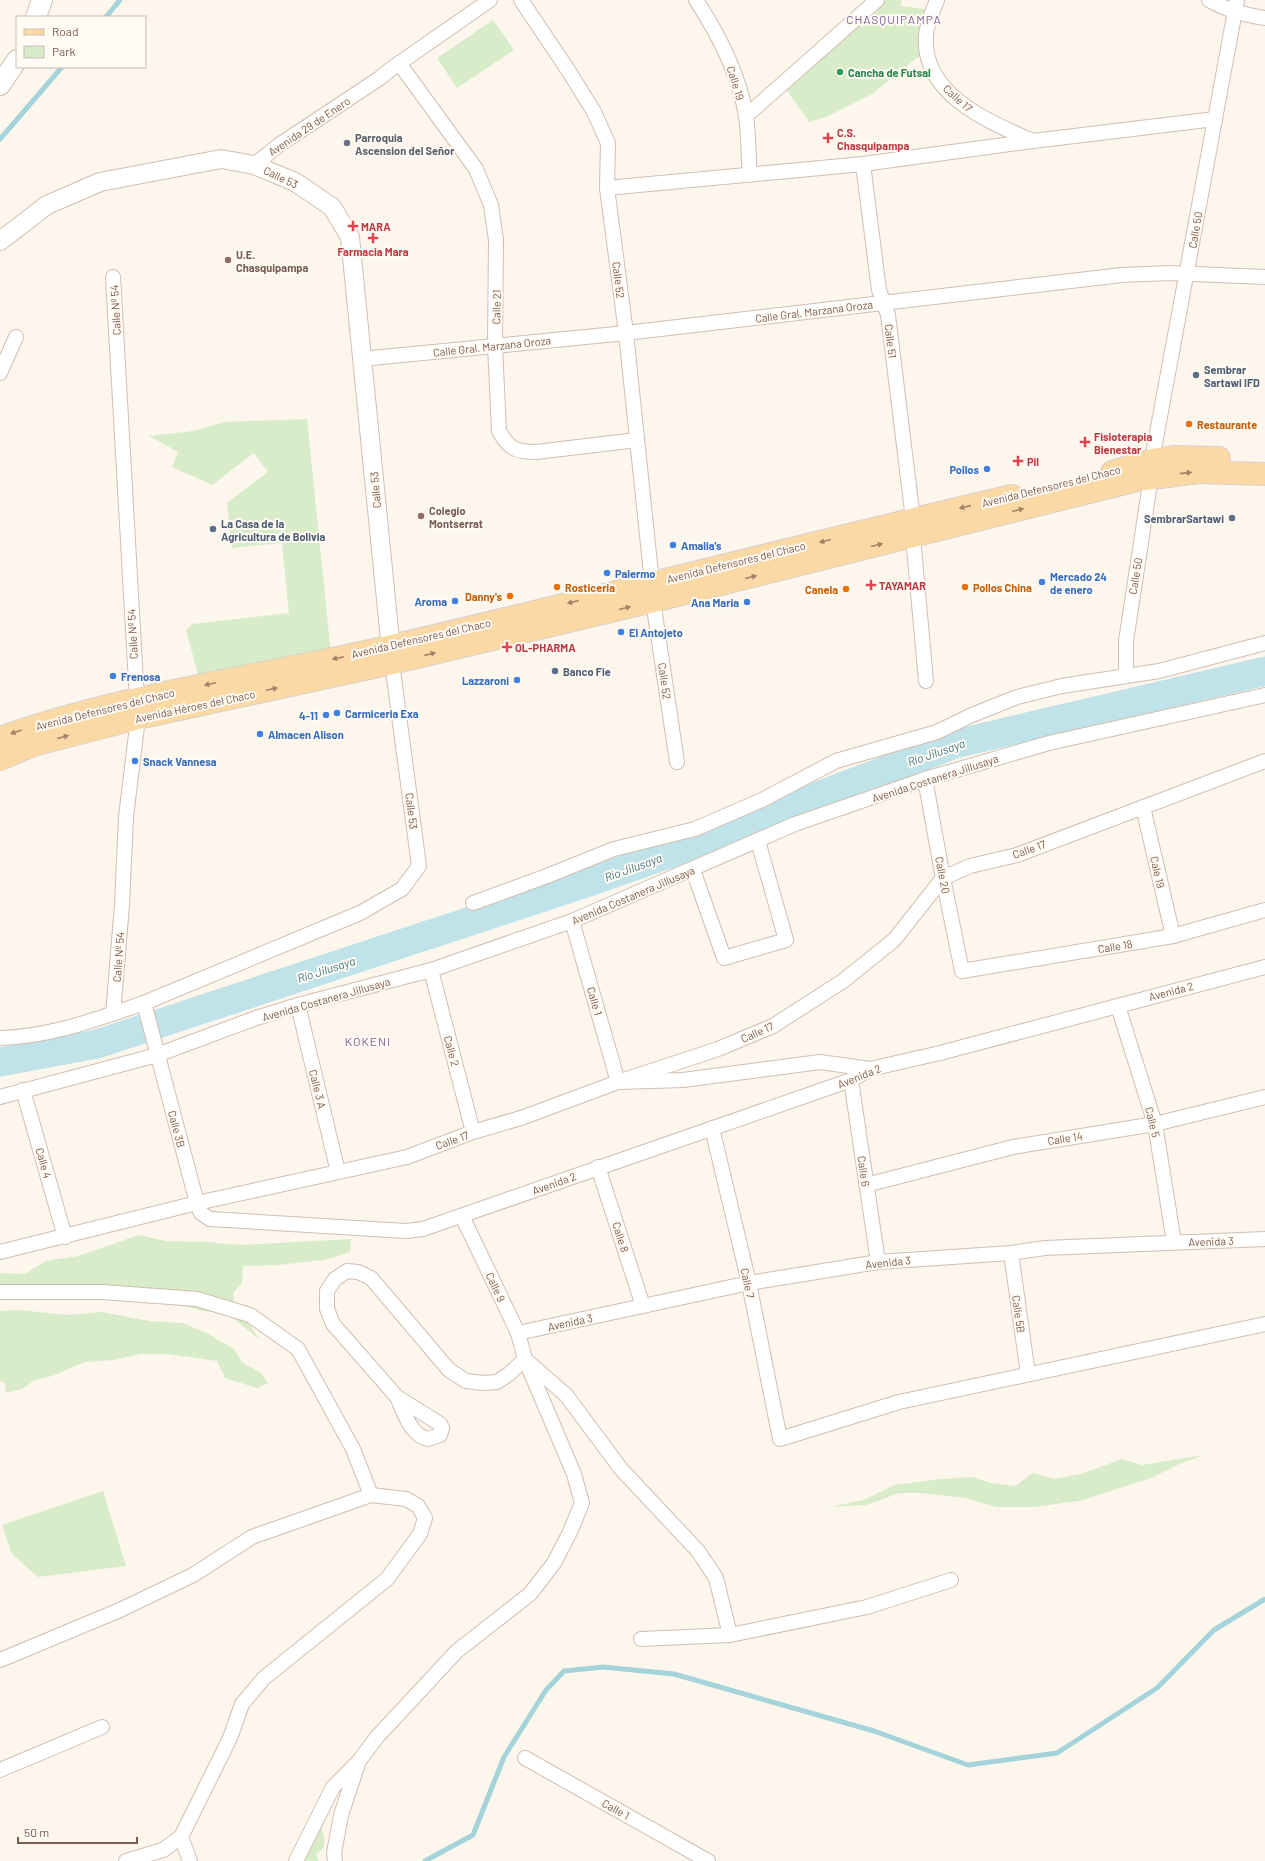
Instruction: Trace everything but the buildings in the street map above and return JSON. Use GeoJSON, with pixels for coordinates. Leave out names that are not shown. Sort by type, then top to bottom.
{"type":"FeatureCollection","features":[{"type":"Feature","properties":{"kind":"main road"},"geometry":{"type":"LineString","coordinates":[[36,16],[42,0]]}},
{"type":"Feature","properties":{"kind":"main road"},"geometry":{"type":"LineString","coordinates":[[0,85],[16,61]]}},
{"type":"Feature","properties":{"kind":"main road","name":"Avenida Defensores del Chaco"},"geometry":{"type":"LineString","coordinates":[[0,738],[33,726],[137,708],[391,655],[1058,492],[1152,468],[1176,457],[1265,459]]}},
{"type":"Feature","properties":{"kind":"main road","name":"Avenida Defensores del Chaco"},"geometry":{"type":"LineString","coordinates":[[1152,468],[1198,472],[1265,474]]}},
{"type":"Feature","properties":{"kind":"main road","name":"Avenida Héroes del Chaco"},"geometry":{"type":"LineString","coordinates":[[0,759],[137,708]]}},
{"type":"Feature","properties":{"kind":"street","name":"Avenida 29 de Enero"},"geometry":{"type":"LineString","coordinates":[[254,164],[279,145],[380,78],[490,0]]}},
{"type":"Feature","properties":{"kind":"street","name":"Calle 52"},"geometry":{"type":"LineString","coordinates":[[521,0],[594,112],[608,143],[607,188],[626,333],[652,592],[677,762]]}},
{"type":"Feature","properties":{"kind":"street"},"geometry":{"type":"LineString","coordinates":[[746,116],[877,0]]}},
{"type":"Feature","properties":{"kind":"street","name":"Calle 17"},"geometry":{"type":"LineString","coordinates":[[937,0],[926,34],[927,50],[932,70],[947,90],[970,110],[992,124],[1033,141]]}},
{"type":"Feature","properties":{"kind":"street"},"geometry":{"type":"LineString","coordinates":[[1209,0],[1221,7],[1236,6],[1265,18]]}},
{"type":"Feature","properties":{"kind":"street","name":"Calle 19"},"geometry":{"type":"LineString","coordinates":[[698,1],[722,44],[737,80],[746,116],[750,174]]}},
{"type":"Feature","properties":{"kind":"street","name":"Calle 50"},"geometry":{"type":"LineString","coordinates":[[1126,676],[1128,627],[1152,468],[1236,6]]}},
{"type":"Feature","properties":{"kind":"street","name":"Calle 21"},"geometry":{"type":"LineString","coordinates":[[399,64],[476,169],[491,205],[496,240],[495,346],[499,430],[505,442],[513,448],[523,452],[536,452],[636,440]]}},
{"type":"Feature","properties":{"kind":"street"},"geometry":{"type":"LineString","coordinates":[[607,188],[863,164],[1033,141],[1215,120]]}},
{"type":"Feature","properties":{"kind":"street"},"geometry":{"type":"LineString","coordinates":[[0,241],[47,205],[100,182],[221,159],[254,164]]}},
{"type":"Feature","properties":{"kind":"street","name":"Calle 53"},"geometry":{"type":"LineString","coordinates":[[144,1003],[360,913],[402,889],[419,866],[391,655],[350,237],[332,207],[295,182],[254,164]]}},
{"type":"Feature","properties":{"kind":"street","name":"Calle 51"},"geometry":{"type":"LineString","coordinates":[[863,164],[879,290],[888,315],[913,528],[926,681]]}},
{"type":"Feature","properties":{"kind":"street","name":"Calle Gral. Marzana Oroza"},"geometry":{"type":"LineString","coordinates":[[362,359],[626,333],[1122,275],[1170,272],[1265,277]]}},
{"type":"Feature","properties":{"kind":"street","name":"Calle Nº 54"},"geometry":{"type":"LineString","coordinates":[[113,277],[137,708],[126,817],[122,905],[113,1014]]}},
{"type":"Feature","properties":{"kind":"street"},"geometry":{"type":"LineString","coordinates":[[0,373],[16,337]]}},
{"type":"Feature","properties":{"kind":"street"},"geometry":{"type":"LineString","coordinates":[[473,903],[547,876],[614,849],[695,829],[762,800],[836,761],[937,732],[972,715],[1017,697],[1062,686],[1159,671],[1265,643]]}},
{"type":"Feature","properties":{"kind":"street","name":"Avenida Costanera Jillusaya"},"geometry":{"type":"LineString","coordinates":[[0,1097],[157,1055],[256,1018],[298,1005],[431,970],[572,921],[693,870],[795,824],[925,779],[1049,743],[1265,695]]}},
{"type":"Feature","properties":{"kind":"street","name":"Calle 17"},"geometry":{"type":"LineString","coordinates":[[0,1252],[65,1237],[196,1203],[407,1157],[474,1132],[521,1118],[618,1082],[718,1049],[773,1026],[843,981],[894,940],[943,878],[970,866],[1017,855],[1265,761]]}},
{"type":"Feature","properties":{"kind":"street","name":"Calle 20"},"geometry":{"type":"LineString","coordinates":[[925,779],[962,971]]}},
{"type":"Feature","properties":{"kind":"street","name":"Cale 19"},"geometry":{"type":"LineString","coordinates":[[1143,807],[1173,936]]}},
{"type":"Feature","properties":{"kind":"street"},"geometry":{"type":"LineString","coordinates":[[693,870],[724,958],[786,940],[758,841]]}},
{"type":"Feature","properties":{"kind":"street","name":"Calle 18"},"geometry":{"type":"LineString","coordinates":[[962,971],[1173,936],[1265,910]]}},
{"type":"Feature","properties":{"kind":"street","name":"Calle 1"},"geometry":{"type":"LineString","coordinates":[[572,921],[618,1082]]}},
{"type":"Feature","properties":{"kind":"street","name":"Avenida 2"},"geometry":{"type":"LineString","coordinates":[[196,1203],[201,1213],[210,1219],[221,1221],[338,1226],[406,1231],[423,1229],[851,1080],[870,1069],[940,1053],[1265,967]]}},
{"type":"Feature","properties":{"kind":"street","name":"Calle 2"},"geometry":{"type":"LineString","coordinates":[[431,970],[474,1132]]}},
{"type":"Feature","properties":{"kind":"street"},"geometry":{"type":"LineString","coordinates":[[0,1038],[21,1038],[60,1030],[144,1003]]}},
{"type":"Feature","properties":{"kind":"street","name":"Calle 3B"},"geometry":{"type":"LineString","coordinates":[[144,1003],[196,1203]]}},
{"type":"Feature","properties":{"kind":"street","name":"Calle 3 A"},"geometry":{"type":"LineString","coordinates":[[298,1005],[338,1172]]}},
{"type":"Feature","properties":{"kind":"street","name":"Calle 5"},"geometry":{"type":"LineString","coordinates":[[1118,1006],[1155,1124],[1174,1242]]}},
{"type":"Feature","properties":{"kind":"street"},"geometry":{"type":"LineString","coordinates":[[618,1082],[683,1080],[820,1062],[870,1069]]}},
{"type":"Feature","properties":{"kind":"street","name":"Calle 6"},"geometry":{"type":"LineString","coordinates":[[851,1080],[878,1262]]}},
{"type":"Feature","properties":{"kind":"street","name":"Calle 4"},"geometry":{"type":"LineString","coordinates":[[23,1090],[65,1237]]}},
{"type":"Feature","properties":{"kind":"street","name":"Calle 14"},"geometry":{"type":"LineString","coordinates":[[866,1185],[1013,1147],[1155,1124],[1265,1097]]}},
{"type":"Feature","properties":{"kind":"street","name":"Calle 7"},"geometry":{"type":"LineString","coordinates":[[712,1128],[749,1283],[780,1439],[899,1402],[1028,1374]]}},
{"type":"Feature","properties":{"kind":"street","name":"Calle 8"},"geometry":{"type":"LineString","coordinates":[[598,1167],[643,1306]]}},
{"type":"Feature","properties":{"kind":"street","name":"Calle 9"},"geometry":{"type":"LineString","coordinates":[[296,1861],[333,1787],[457,1651],[530,1594],[554,1563],[570,1532],[582,1503],[574,1474],[525,1359],[518,1333],[462,1216]]}},
{"type":"Feature","properties":{"kind":"street","name":"Avenida 3"},"geometry":{"type":"LineString","coordinates":[[518,1333],[749,1283],[878,1262],[1011,1253],[1045,1248],[1265,1239]]}},
{"type":"Feature","properties":{"kind":"street","name":"Calle 5B"},"geometry":{"type":"LineString","coordinates":[[1011,1253],[1028,1374]]}},
{"type":"Feature","properties":{"kind":"street"},"geometry":{"type":"LineString","coordinates":[[397,1397],[333,1324],[327,1309],[327,1291],[335,1279],[347,1271],[358,1272],[371,1278],[449,1370],[466,1381],[483,1383],[497,1382],[509,1374],[525,1359],[566,1394],[621,1468],[698,1551],[716,1578],[730,1635]]}},
{"type":"Feature","properties":{"kind":"street"},"geometry":{"type":"LineString","coordinates":[[0,1292],[102,1292],[197,1299],[250,1315],[298,1349],[353,1449],[371,1496]]}},
{"type":"Feature","properties":{"kind":"street"},"geometry":{"type":"LineString","coordinates":[[1028,1374],[1265,1324]]}},
{"type":"Feature","properties":{"kind":"street"},"geometry":{"type":"LineString","coordinates":[[0,1660],[120,1610],[187,1578],[252,1537],[371,1496],[406,1499],[418,1506],[425,1518],[420,1534],[388,1579],[264,1678],[242,1704],[230,1738],[181,1837],[163,1850],[126,1861]]}},
{"type":"Feature","properties":{"kind":"street"},"geometry":{"type":"LineString","coordinates":[[641,1639],[730,1635],[867,1607],[951,1580]]}},
{"type":"Feature","properties":{"kind":"street"},"geometry":{"type":"LineString","coordinates":[[0,1770],[102,1727]]}},
{"type":"Feature","properties":{"kind":"street","name":"Calle 1"},"geometry":{"type":"LineString","coordinates":[[525,1758],[708,1861]]}},
{"type":"Feature","properties":{"kind":"street"},"geometry":{"type":"LineString","coordinates":[[335,1861],[334,1853],[341,1815],[358,1761]]}},
{"type":"Feature","properties":{"kind":"street"},"geometry":{"type":"LineString","coordinates":[[181,1837],[190,1861]]}},
{"type":"Feature","properties":{"kind":"green space"},"geometry":{"type":"Polygon","coordinates":[[[878,0],[902,0],[900,6],[933,10],[927,50],[872,94],[826,117],[809,122],[786,89],[878,0]]]}},
{"type":"Feature","properties":{"kind":"green space"},"geometry":{"type":"Polygon","coordinates":[[[493,20],[514,50],[457,88],[437,58],[493,20]]]}},
{"type":"Feature","properties":{"kind":"green space"},"geometry":{"type":"Polygon","coordinates":[[[307,419],[331,654],[200,682],[186,630],[192,624],[289,613],[282,543],[232,548],[227,503],[268,472],[254,453],[212,485],[172,467],[178,452],[149,436],[193,431],[225,422],[307,419]]]}},
{"type":"Feature","properties":{"kind":"green space"},"geometry":{"type":"Polygon","coordinates":[[[139,1235],[166,1241],[208,1242],[242,1245],[351,1239],[350,1252],[324,1260],[278,1265],[243,1266],[242,1283],[233,1293],[234,1301],[260,1340],[226,1312],[208,1312],[139,1296],[0,1288],[0,1273],[25,1274],[46,1261],[78,1256],[139,1235]]]}},
{"type":"Feature","properties":{"kind":"green space"},"geometry":{"type":"Polygon","coordinates":[[[19,1310],[67,1315],[102,1312],[149,1321],[182,1323],[207,1333],[234,1349],[242,1362],[261,1373],[268,1383],[257,1388],[225,1378],[217,1361],[168,1354],[141,1354],[113,1360],[85,1362],[52,1376],[35,1380],[22,1389],[6,1393],[5,1383],[0,1381],[0,1311],[19,1310]]]}},
{"type":"Feature","properties":{"kind":"green space"},"geometry":{"type":"Polygon","coordinates":[[[1204,1455],[1179,1464],[1151,1478],[1079,1501],[1033,1507],[996,1507],[966,1498],[922,1493],[899,1493],[867,1505],[829,1507],[864,1500],[894,1485],[972,1477],[991,1483],[1015,1486],[1033,1473],[1053,1479],[1081,1474],[1122,1459],[1142,1465],[1204,1455]]]}},
{"type":"Feature","properties":{"kind":"green space"},"geometry":{"type":"Polygon","coordinates":[[[103,1491],[126,1566],[38,1577],[12,1554],[2,1525],[103,1491]]]}},
{"type":"Feature","properties":{"kind":"green space"},"geometry":{"type":"Polygon","coordinates":[[[321,1824],[324,1845],[316,1855],[319,1861],[304,1861],[315,1833],[321,1824]]]}},
{"type":"Feature","properties":{"kind":"waterway"},"geometry":{"type":"LineString","coordinates":[[107,16],[120,0]]}},
{"type":"Feature","properties":{"kind":"waterway"},"geometry":{"type":"LineString","coordinates":[[0,139],[61,68]]}},
{"type":"Feature","properties":{"kind":"waterway","name":"Río Jilusaya"},"geometry":{"type":"LineString","coordinates":[[0,1062],[97,1044],[592,881],[691,846],[770,814],[955,744],[1265,671]]}},
{"type":"Feature","properties":{"kind":"waterway"},"geometry":{"type":"LineString","coordinates":[[425,1861],[473,1835],[504,1757],[546,1690],[564,1671],[603,1667],[674,1674],[874,1731],[968,1765],[1057,1753],[1157,1688],[1214,1630],[1265,1599]]}},
{"type":"Feature","properties":{"kind":"place","name":"Cancha de Futsal"},"geometry":{"type":"Point","coordinates":[840,72]}},
{"type":"Feature","properties":{"kind":"place","name":"C.S. Chasquipampa"},"geometry":{"type":"Point","coordinates":[828,138]}},
{"type":"Feature","properties":{"kind":"place","name":"Parroquia Ascension del Señor"},"geometry":{"type":"Point","coordinates":[347,143]}},
{"type":"Feature","properties":{"kind":"place","name":"MARA"},"geometry":{"type":"Point","coordinates":[353,226]}},
{"type":"Feature","properties":{"kind":"place","name":"Farmacia Mara"},"geometry":{"type":"Point","coordinates":[373,238]}},
{"type":"Feature","properties":{"kind":"place","name":"U.E. Chasquipampa"},"geometry":{"type":"Point","coordinates":[228,260]}},
{"type":"Feature","properties":{"kind":"place","name":"Sembrar Sartawi IFD"},"geometry":{"type":"Point","coordinates":[1196,375]}},
{"type":"Feature","properties":{"kind":"place","name":"Restaurante"},"geometry":{"type":"Point","coordinates":[1189,424]}},
{"type":"Feature","properties":{"kind":"place","name":"Fisioterapia Bienestar"},"geometry":{"type":"Point","coordinates":[1085,442]}},
{"type":"Feature","properties":{"kind":"place","name":"Pil"},"geometry":{"type":"Point","coordinates":[1018,461]}},
{"type":"Feature","properties":{"kind":"place","name":"Pollos"},"geometry":{"type":"Point","coordinates":[987,469]}},
{"type":"Feature","properties":{"kind":"place","name":"Colegio Montserrat"},"geometry":{"type":"Point","coordinates":[421,516]}},
{"type":"Feature","properties":{"kind":"place","name":"SembrarSartawi"},"geometry":{"type":"Point","coordinates":[1232,518]}},
{"type":"Feature","properties":{"kind":"place","name":"La Casa de la Agricultura de Bolivia"},"geometry":{"type":"Point","coordinates":[213,529]}},
{"type":"Feature","properties":{"kind":"place","name":"Amalia's"},"geometry":{"type":"Point","coordinates":[673,545]}},
{"type":"Feature","properties":{"kind":"place","name":"Palermo"},"geometry":{"type":"Point","coordinates":[607,573]}},
{"type":"Feature","properties":{"kind":"place","name":"Mercado 24 de enero"},"geometry":{"type":"Point","coordinates":[1042,582]}},
{"type":"Feature","properties":{"kind":"place","name":"TAYAMAR"},"geometry":{"type":"Point","coordinates":[871,585]}},
{"type":"Feature","properties":{"kind":"place","name":"Rosticeria"},"geometry":{"type":"Point","coordinates":[557,587]}},
{"type":"Feature","properties":{"kind":"place","name":"Pollos China"},"geometry":{"type":"Point","coordinates":[965,587]}},
{"type":"Feature","properties":{"kind":"place","name":"Canela"},"geometry":{"type":"Point","coordinates":[846,589]}},
{"type":"Feature","properties":{"kind":"place","name":"Danny's"},"geometry":{"type":"Point","coordinates":[510,596]}},
{"type":"Feature","properties":{"kind":"place","name":"Aroma"},"geometry":{"type":"Point","coordinates":[455,601]}},
{"type":"Feature","properties":{"kind":"place","name":"Ana Maria"},"geometry":{"type":"Point","coordinates":[747,602]}},
{"type":"Feature","properties":{"kind":"place","name":"El Antojeto"},"geometry":{"type":"Point","coordinates":[621,632]}},
{"type":"Feature","properties":{"kind":"place","name":"OL-PHARMA"},"geometry":{"type":"Point","coordinates":[507,647]}},
{"type":"Feature","properties":{"kind":"place","name":"Banco Fie"},"geometry":{"type":"Point","coordinates":[555,671]}},
{"type":"Feature","properties":{"kind":"place","name":"Frenosa"},"geometry":{"type":"Point","coordinates":[113,676]}},
{"type":"Feature","properties":{"kind":"place","name":"Lazzaroni"},"geometry":{"type":"Point","coordinates":[517,680]}},
{"type":"Feature","properties":{"kind":"place","name":"Carmiceria Exa"},"geometry":{"type":"Point","coordinates":[337,713]}},
{"type":"Feature","properties":{"kind":"place","name":"4-11"},"geometry":{"type":"Point","coordinates":[326,715]}},
{"type":"Feature","properties":{"kind":"place","name":"Almacen Alison"},"geometry":{"type":"Point","coordinates":[260,734]}},
{"type":"Feature","properties":{"kind":"place","name":"Snack Vannesa"},"geometry":{"type":"Point","coordinates":[135,761]}},
{"type":"Feature","properties":{"kind":"district","name":"CHASQUIPAMPA"},"geometry":{"type":"Point","coordinates":[894,19]}},
{"type":"Feature","properties":{"kind":"district","name":"KOKENI"},"geometry":{"type":"Point","coordinates":[368,1041]}}]}
